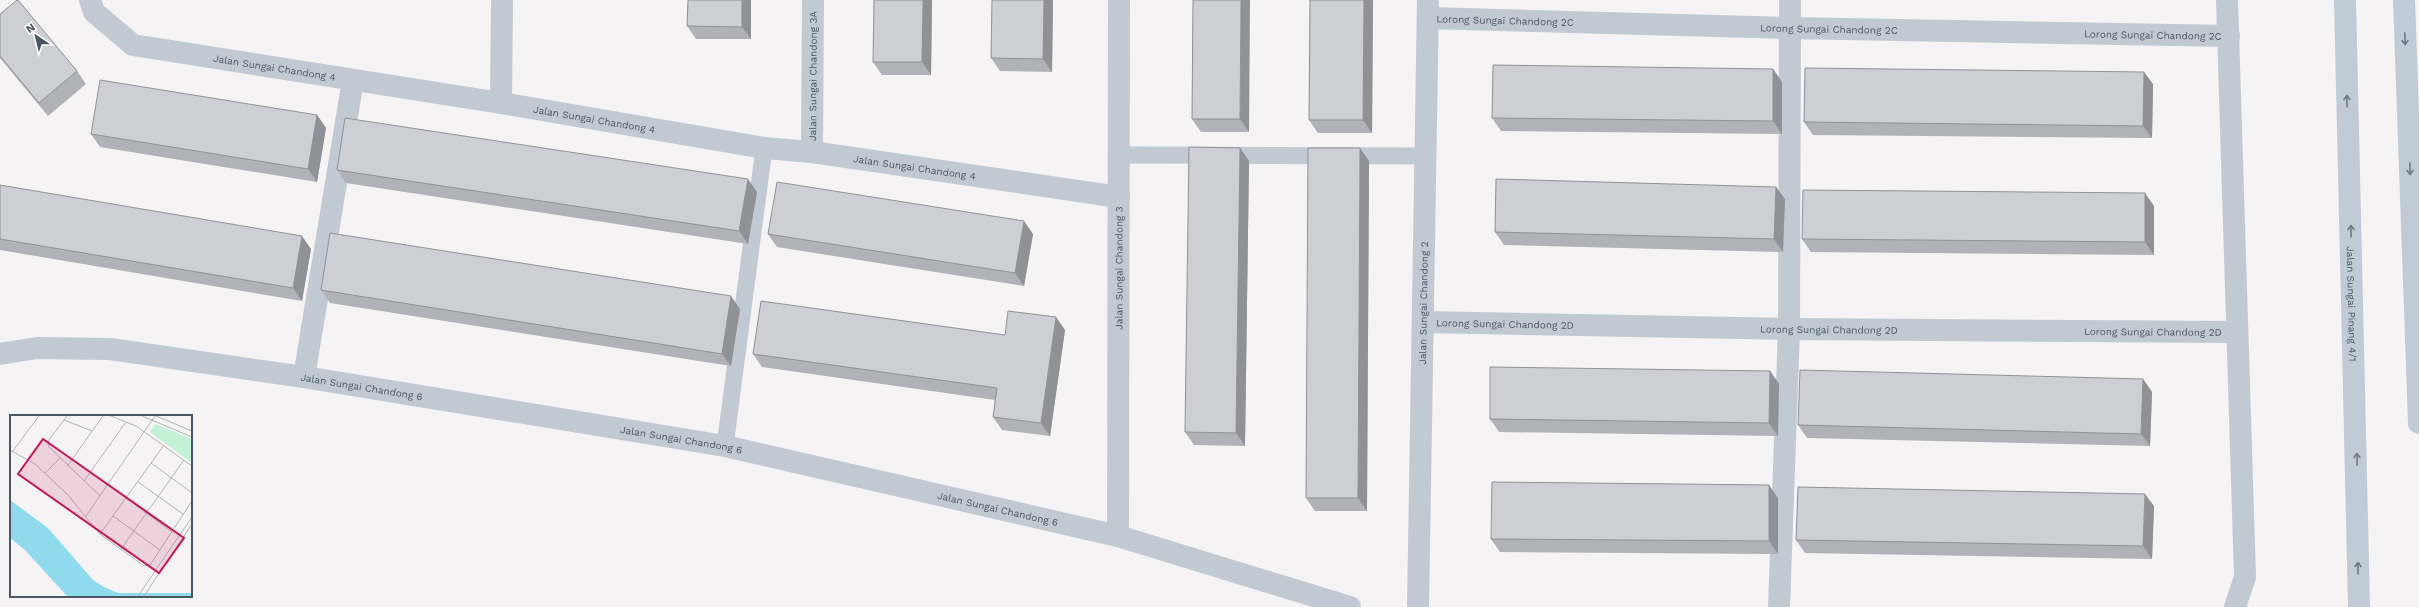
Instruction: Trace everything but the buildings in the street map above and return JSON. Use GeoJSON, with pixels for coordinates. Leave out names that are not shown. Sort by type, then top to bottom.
{"type":"FeatureCollection","features":[{"type":"Feature","properties":{"kind":"street","name":"Jalan Sungai Chandong 4"},"geometry":{"type":"LineString","coordinates":[[90,0],[94,12],[133,45],[501,103],[764,148],[812,152],[1119,197]]}},
{"type":"Feature","properties":{"kind":"street"},"geometry":{"type":"LineString","coordinates":[[501,103],[502,0]]}},
{"type":"Feature","properties":{"kind":"street","name":"Jalan Sungai Chandong 3A"},"geometry":{"type":"LineString","coordinates":[[812,152],[813,0]]}},
{"type":"Feature","properties":{"kind":"street","name":"Jalan Sungai Chandong 3"},"geometry":{"type":"LineString","coordinates":[[1118,536],[1119,0]]}},
{"type":"Feature","properties":{"kind":"street"},"geometry":{"type":"LineString","coordinates":[[1779,607],[1789,328],[1790,0]]}},
{"type":"Feature","properties":{"kind":"street"},"geometry":{"type":"LineString","coordinates":[[2227,0],[2236,332],[2245,577],[2235,607]]}},
{"type":"Feature","properties":{"kind":"street","name":"Jalan Sungai Pinang 4/1"},"geometry":{"type":"LineString","coordinates":[[2345,0],[2358,498],[2358,607]]}},
{"type":"Feature","properties":{"kind":"street"},"geometry":{"type":"LineString","coordinates":[[2404,0],[2419,423]]}},
{"type":"Feature","properties":{"kind":"street","name":"Lorong Sungai Chandong 2C"},"geometry":{"type":"LineString","coordinates":[[1428,9],[1789,28],[2229,36]]}},
{"type":"Feature","properties":{"kind":"street","name":"Jalan Sungai Chandong 2"},"geometry":{"type":"LineString","coordinates":[[1418,607],[1428,9]]}},
{"type":"Feature","properties":{"kind":"street"},"geometry":{"type":"LineString","coordinates":[[304,377],[353,80]]}},
{"type":"Feature","properties":{"kind":"street","name":"Lorong Sungai Chandong 2D"},"geometry":{"type":"LineString","coordinates":[[1423,322],[1789,328],[2236,332]]}},
{"type":"Feature","properties":{"kind":"street","name":"Jalan Sungai Chandong 6"},"geometry":{"type":"LineString","coordinates":[[0,354],[37,348],[110,349],[304,377],[725,446],[1118,536],[1350,607]]}},
{"type":"Feature","properties":{"kind":"lane"},"geometry":{"type":"LineString","coordinates":[[725,446],[764,148]]}},
{"type":"Feature","properties":{"kind":"lane"},"geometry":{"type":"LineString","coordinates":[[1119,155],[1426,156]]}}]}
